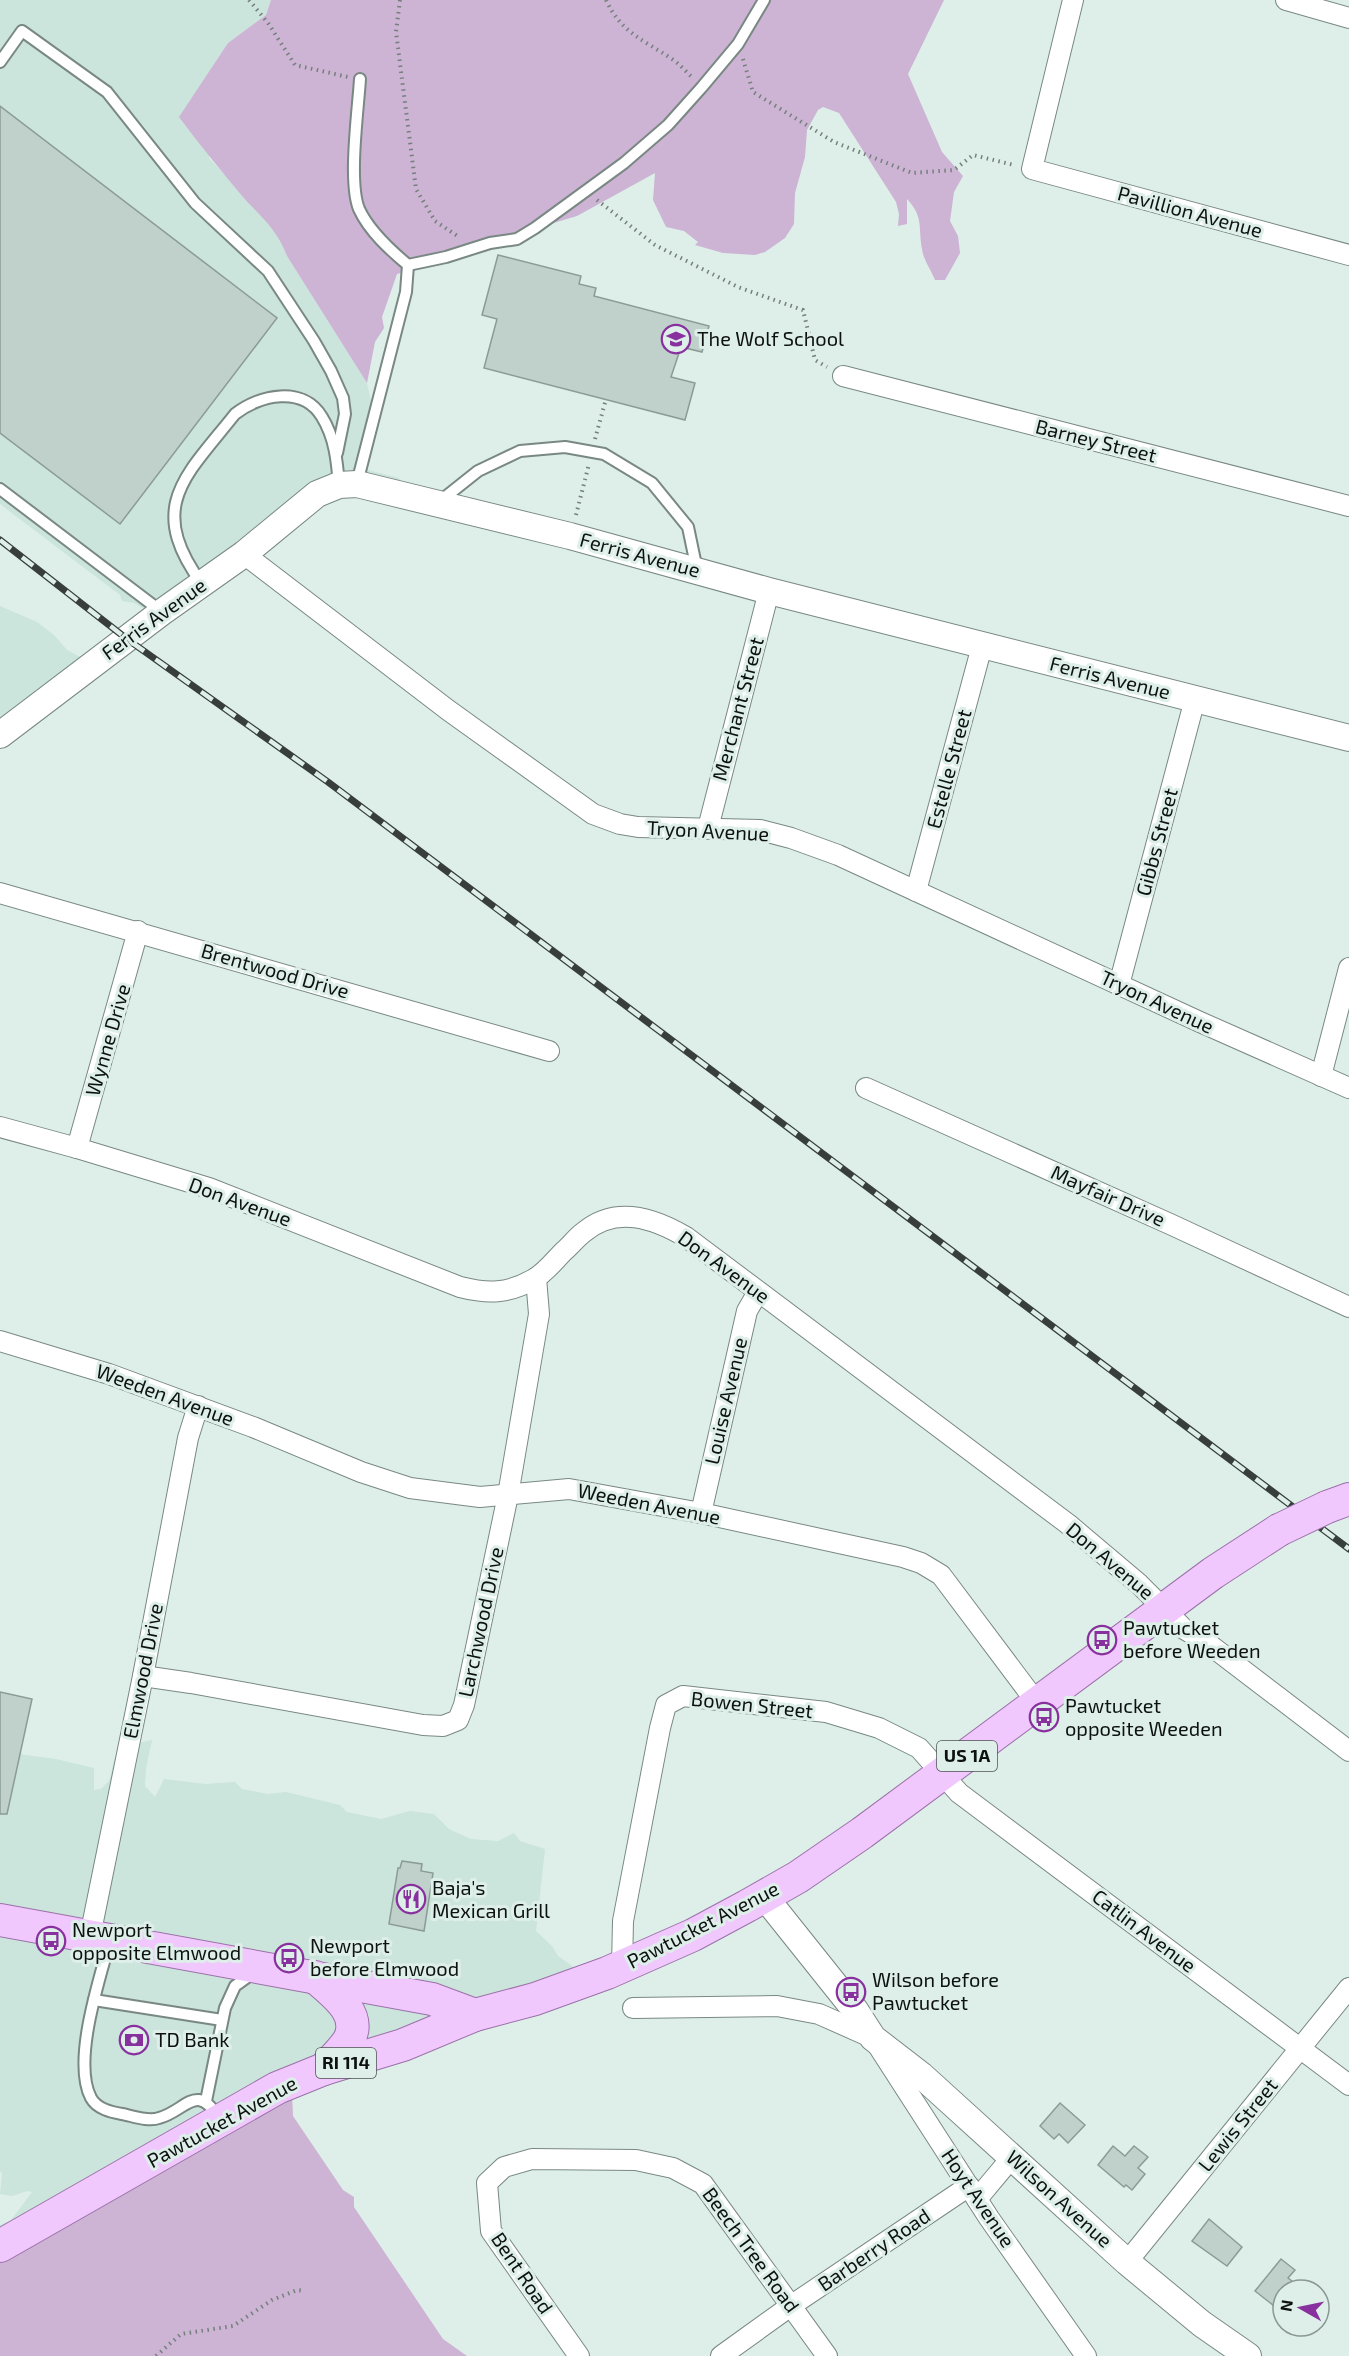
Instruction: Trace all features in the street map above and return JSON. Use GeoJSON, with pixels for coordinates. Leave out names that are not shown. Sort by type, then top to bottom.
{"type":"FeatureCollection","features":[{"type":"Feature","properties":{"kind":"main road","name":"Pawtucket Avenue"},"geometry":{"type":"LineString","coordinates":[[0,2246],[213,2111],[324,2069],[404,2045],[475,2015],[535,1999],[622,1967],[693,1935],[764,1896],[839,1850],[1229,1561],[1279,1530],[1338,1503]]}},
{"type":"Feature","properties":{"kind":"main road"},"geometry":{"type":"LineString","coordinates":[[0,1920],[432,1999],[475,2015]]}},
{"type":"Feature","properties":{"kind":"main road"},"geometry":{"type":"LineString","coordinates":[[315,1977],[339,1998],[350,2013],[353,2026],[349,2039],[324,2069]]}},
{"type":"Feature","properties":{"kind":"street"},"geometry":{"type":"LineString","coordinates":[[1032,169],[1073,0]]}},
{"type":"Feature","properties":{"kind":"street"},"geometry":{"type":"LineString","coordinates":[[1286,0],[1349,18]]}},
{"type":"Feature","properties":{"kind":"street","name":"Pavillion Avenue"},"geometry":{"type":"LineString","coordinates":[[1032,169],[1349,255]]}},
{"type":"Feature","properties":{"kind":"street","name":"Barney Street"},"geometry":{"type":"LineString","coordinates":[[843,376],[1349,506]]}},
{"type":"Feature","properties":{"kind":"street","name":"Ferris Avenue"},"geometry":{"type":"LineString","coordinates":[[0,735],[162,612],[244,554],[317,494],[348,484],[437,502],[769,591],[1349,738]]}},
{"type":"Feature","properties":{"kind":"street","name":"Tryon Avenue"},"geometry":{"type":"LineString","coordinates":[[244,554],[448,710],[593,814],[620,824],[638,827],[760,830],[791,837],[838,855],[1349,1088]]}},
{"type":"Feature","properties":{"kind":"street","name":"Merchant Street"},"geometry":{"type":"LineString","coordinates":[[708,828],[769,591]]}},
{"type":"Feature","properties":{"kind":"street","name":"Estelle Street"},"geometry":{"type":"LineString","coordinates":[[916,891],[982,646]]}},
{"type":"Feature","properties":{"kind":"street","name":"Gibbs Street"},"geometry":{"type":"LineString","coordinates":[[1119,985],[1195,699]]}},
{"type":"Feature","properties":{"kind":"street","name":"Brentwood Drive"},"geometry":{"type":"LineString","coordinates":[[0,893],[549,1051]]}},
{"type":"Feature","properties":{"kind":"street","name":"Wynne Drive"},"geometry":{"type":"LineString","coordinates":[[77,1148],[138,931]]}},
{"type":"Feature","properties":{"kind":"street"},"geometry":{"type":"LineString","coordinates":[[1321,1076],[1349,968]]}},
{"type":"Feature","properties":{"kind":"street","name":"Mayfair Drive"},"geometry":{"type":"LineString","coordinates":[[866,1088],[1349,1307]]}},
{"type":"Feature","properties":{"kind":"street","name":"Don Avenue"},"geometry":{"type":"LineString","coordinates":[[0,1128],[77,1148],[209,1188],[460,1287],[484,1293],[510,1290],[536,1278],[585,1230],[613,1217],[640,1217],[663,1224],[686,1237],[1068,1524],[1165,1608],[1184,1629],[1206,1642],[1349,1751]]}},
{"type":"Feature","properties":{"kind":"street","name":"Larchwood Drive"},"geometry":{"type":"LineString","coordinates":[[143,1676],[423,1725],[442,1726],[458,1720],[464,1705],[508,1495],[539,1314],[536,1278]]}},
{"type":"Feature","properties":{"kind":"street","name":"Louise Avenue"},"geometry":{"type":"LineString","coordinates":[[701,1513],[747,1311],[759,1293]]}},
{"type":"Feature","properties":{"kind":"street","name":"Weeden Avenue"},"geometry":{"type":"LineString","coordinates":[[0,1341],[109,1374],[253,1427],[361,1472],[410,1488],[480,1497],[568,1489],[701,1513],[903,1557],[921,1563],[941,1575],[1037,1703]]}},
{"type":"Feature","properties":{"kind":"street","name":"Elmwood Drive"},"geometry":{"type":"LineString","coordinates":[[100,1938],[143,1676],[188,1438],[198,1406]]}},
{"type":"Feature","properties":{"kind":"street","name":"Bowen Street"},"geometry":{"type":"LineString","coordinates":[[622,1967],[622,1922],[666,1705],[683,1696],[826,1712],[879,1728],[919,1748],[943,1773]]}},
{"type":"Feature","properties":{"kind":"street","name":"Catlin Avenue"},"geometry":{"type":"LineString","coordinates":[[943,1773],[959,1793],[1349,2085]]}},
{"type":"Feature","properties":{"kind":"street","name":"Hoyt Avenue"},"geometry":{"type":"LineString","coordinates":[[764,1896],[855,2010],[973,2192],[1086,2356]]}},
{"type":"Feature","properties":{"kind":"street","name":"Lewis Street"},"geometry":{"type":"LineString","coordinates":[[1127,2262],[1349,1988]]}},
{"type":"Feature","properties":{"kind":"street"},"geometry":{"type":"LineString","coordinates":[[633,2008],[777,2006],[819,2014],[873,2038]]}},
{"type":"Feature","properties":{"kind":"street","name":"Wilson Avenue"},"geometry":{"type":"LineString","coordinates":[[873,2038],[921,2076],[1013,2156],[1127,2262],[1202,2324],[1248,2356]]}},
{"type":"Feature","properties":{"kind":"street"},"geometry":{"type":"LineString","coordinates":[[973,2192],[1013,2156]]}},
{"type":"Feature","properties":{"kind":"street","name":"Beech Tree Road"},"geometry":{"type":"LineString","coordinates":[[487,2183],[504,2167],[532,2159],[636,2160],[673,2168],[703,2184],[827,2356]]}},
{"type":"Feature","properties":{"kind":"street","name":"Bent Road"},"geometry":{"type":"LineString","coordinates":[[487,2183],[491,2231],[579,2356]]}},
{"type":"Feature","properties":{"kind":"street","name":"Barberry Road"},"geometry":{"type":"LineString","coordinates":[[721,2356],[792,2305],[973,2192]]}},
{"type":"Feature","properties":{"kind":"lane"},"geometry":{"type":"LineString","coordinates":[[408,265],[446,257],[490,243],[517,239],[536,228],[584,190],[624,163],[668,124],[702,87],[738,44],[764,0]]}},
{"type":"Feature","properties":{"kind":"lane"},"geometry":{"type":"LineString","coordinates":[[0,62],[22,31],[107,92],[195,202],[268,271],[314,341],[331,370],[343,398],[345,414],[337,453]]}},
{"type":"Feature","properties":{"kind":"lane"},"geometry":{"type":"LineString","coordinates":[[360,79],[353,189],[359,210],[370,226],[389,249],[408,265]]}},
{"type":"Feature","properties":{"kind":"lane"},"geometry":{"type":"LineString","coordinates":[[348,484],[406,292],[408,265]]}},
{"type":"Feature","properties":{"kind":"lane"},"geometry":{"type":"LineString","coordinates":[[202,584],[189,566],[176,536],[174,503],[187,475],[235,414],[254,402],[268,397],[284,395],[310,403],[322,416],[348,484]]}},
{"type":"Feature","properties":{"kind":"lane"},"geometry":{"type":"LineString","coordinates":[[437,502],[478,471],[520,451],[565,447],[604,454],[652,483],[688,527],[697,571]]}},
{"type":"Feature","properties":{"kind":"lane"},"geometry":{"type":"LineString","coordinates":[[0,489],[162,612]]}},
{"type":"Feature","properties":{"kind":"lane"},"geometry":{"type":"LineString","coordinates":[[100,1938],[94,2000],[84,2054],[85,2074],[91,2098],[107,2111],[144,2119],[158,2119],[186,2102],[198,2100],[213,2111]]}},
{"type":"Feature","properties":{"kind":"lane"},"geometry":{"type":"LineString","coordinates":[[213,2111],[222,2020],[235,1986],[261,1967]]}},
{"type":"Feature","properties":{"kind":"lane"},"geometry":{"type":"LineString","coordinates":[[94,2000],[222,2020]]}},
{"type":"Feature","properties":{"kind":"path"},"geometry":{"type":"LineString","coordinates":[[249,0],[268,23],[295,65],[360,79]]}},
{"type":"Feature","properties":{"kind":"path"},"geometry":{"type":"LineString","coordinates":[[400,0],[396,32],[416,189],[435,221],[465,241],[490,243]]}},
{"type":"Feature","properties":{"kind":"path"},"geometry":{"type":"LineString","coordinates":[[606,0],[613,15],[633,36],[674,60],[702,87]]}},
{"type":"Feature","properties":{"kind":"path"},"geometry":{"type":"LineString","coordinates":[[738,44],[753,92],[834,142],[912,172],[954,170],[973,154],[1032,169]]}},
{"type":"Feature","properties":{"kind":"path"},"geometry":{"type":"LineString","coordinates":[[584,190],[655,245],[738,287],[803,310],[815,360],[843,376]]}},
{"type":"Feature","properties":{"kind":"path"},"geometry":{"type":"LineString","coordinates":[[156,2356],[181,2334],[233,2326],[279,2297],[297,2290],[305,2291]]}},
{"type":"Feature","properties":{"kind":"shaded area"},"geometry":{"type":"Polygon","coordinates":[[[0,0],[271,0],[266,15],[228,43],[209,158],[270,224],[281,240],[287,256],[367,383],[371,401],[365,454],[358,456],[355,461],[364,469],[399,478],[405,486],[369,489],[328,501],[161,619],[134,603],[122,601],[120,595],[0,504],[0,0]]]}},
{"type":"Feature","properties":{"kind":"shaded area"},"geometry":{"type":"Polygon","coordinates":[[[271,0],[944,0],[908,74],[942,152],[963,176],[954,192],[950,221],[958,236],[960,253],[945,280],[935,280],[925,261],[916,211],[907,199],[907,224],[898,226],[899,214],[896,202],[839,113],[823,107],[818,110],[807,130],[805,157],[795,193],[794,224],[785,238],[765,252],[755,255],[723,253],[695,245],[698,242],[684,231],[666,227],[653,200],[655,173],[577,216],[456,252],[440,263],[397,274],[382,317],[384,328],[375,342],[367,383],[287,256],[274,231],[243,197],[179,117],[228,43],[266,15],[271,0]]]}},
{"type":"Feature","properties":{"kind":"shaded area"},"geometry":{"type":"Polygon","coordinates":[[[0,606],[37,622],[54,635],[67,650],[94,664],[0,740],[0,606]]]}},
{"type":"Feature","properties":{"kind":"shaded area"},"geometry":{"type":"Polygon","coordinates":[[[121,1735],[133,1744],[152,1740],[145,1786],[155,1797],[164,1779],[206,1784],[235,1782],[242,1789],[268,1794],[286,1792],[340,1805],[347,1812],[381,1819],[410,1811],[434,1814],[449,1829],[471,1839],[498,1841],[514,1833],[520,1841],[545,1849],[536,1931],[552,1946],[558,1956],[575,1968],[570,1984],[345,2072],[0,2244],[0,2225],[11,2220],[32,2192],[27,2191],[12,2196],[0,2194],[2,2174],[0,2171],[0,1745],[3,1749],[25,1755],[56,1759],[94,1768],[94,1790],[101,1789],[109,1781],[121,1735]]]}},
{"type":"Feature","properties":{"kind":"shaded area"},"geometry":{"type":"Polygon","coordinates":[[[292,2094],[293,2116],[343,2190],[354,2197],[354,2207],[443,2339],[467,2356],[0,2356],[0,2244],[292,2094]]]}},
{"type":"Feature","properties":{"kind":"building"},"geometry":{"type":"Polygon","coordinates":[[[0,106],[277,318],[120,524],[0,433],[0,106]]]}},
{"type":"Feature","properties":{"kind":"building","name":"The Wolf School"},"geometry":{"type":"Polygon","coordinates":[[[498,255],[581,276],[579,284],[596,288],[594,296],[709,326],[702,352],[681,347],[671,377],[695,383],[685,420],[484,368],[497,319],[482,315],[498,255]]]}},
{"type":"Feature","properties":{"kind":"building"},"geometry":{"type":"Polygon","coordinates":[[[0,1692],[32,1699],[7,1814],[0,1814],[0,1692]]]}},
{"type":"Feature","properties":{"kind":"building","name":"Baja's Mexican Grill"},"geometry":{"type":"Polygon","coordinates":[[[402,1861],[422,1864],[421,1871],[433,1873],[424,1931],[389,1924],[398,1868],[402,1861]]]}},
{"type":"Feature","properties":{"kind":"building"},"geometry":{"type":"Polygon","coordinates":[[[1060,2103],[1085,2125],[1068,2143],[1059,2134],[1054,2139],[1040,2126],[1060,2103]]]}},
{"type":"Feature","properties":{"kind":"building"},"geometry":{"type":"Polygon","coordinates":[[[1113,2146],[1125,2156],[1134,2146],[1148,2157],[1138,2168],[1145,2174],[1132,2190],[1126,2185],[1124,2187],[1098,2165],[1113,2146]]]}},
{"type":"Feature","properties":{"kind":"building"},"geometry":{"type":"Polygon","coordinates":[[[1209,2219],[1242,2247],[1227,2266],[1192,2241],[1209,2219]]]}},
{"type":"Feature","properties":{"kind":"building"},"geometry":{"type":"Polygon","coordinates":[[[1281,2259],[1295,2270],[1288,2278],[1271,2278],[1271,2304],[1255,2291],[1281,2259]]]}},
{"type":"Feature","properties":{"kind":"railway"},"geometry":{"type":"LineString","coordinates":[[0,540],[127,639],[328,782],[1349,1549]]}},
{"type":"Feature","properties":{"kind":"place","name":"The Wolf School"},"geometry":{"type":"Point","coordinates":[676,339]}},
{"type":"Feature","properties":{"kind":"place","name":"Pawtucket before Weeden"},"geometry":{"type":"Point","coordinates":[1102,1640]}},
{"type":"Feature","properties":{"kind":"place","name":"Pawtucket opposite Weeden"},"geometry":{"type":"Point","coordinates":[1044,1717]}},
{"type":"Feature","properties":{"kind":"place","name":"Baja's Mexican Grill"},"geometry":{"type":"Point","coordinates":[411,1899]}},
{"type":"Feature","properties":{"kind":"place","name":"Newport opposite Elmwood"},"geometry":{"type":"Point","coordinates":[51,1941]}},
{"type":"Feature","properties":{"kind":"place","name":"Newport before Elmwood"},"geometry":{"type":"Point","coordinates":[289,1958]}},
{"type":"Feature","properties":{"kind":"place","name":"Wilson before Pawtucket"},"geometry":{"type":"Point","coordinates":[851,1992]}},
{"type":"Feature","properties":{"kind":"place","name":"TD Bank"},"geometry":{"type":"Point","coordinates":[134,2040]}}]}
